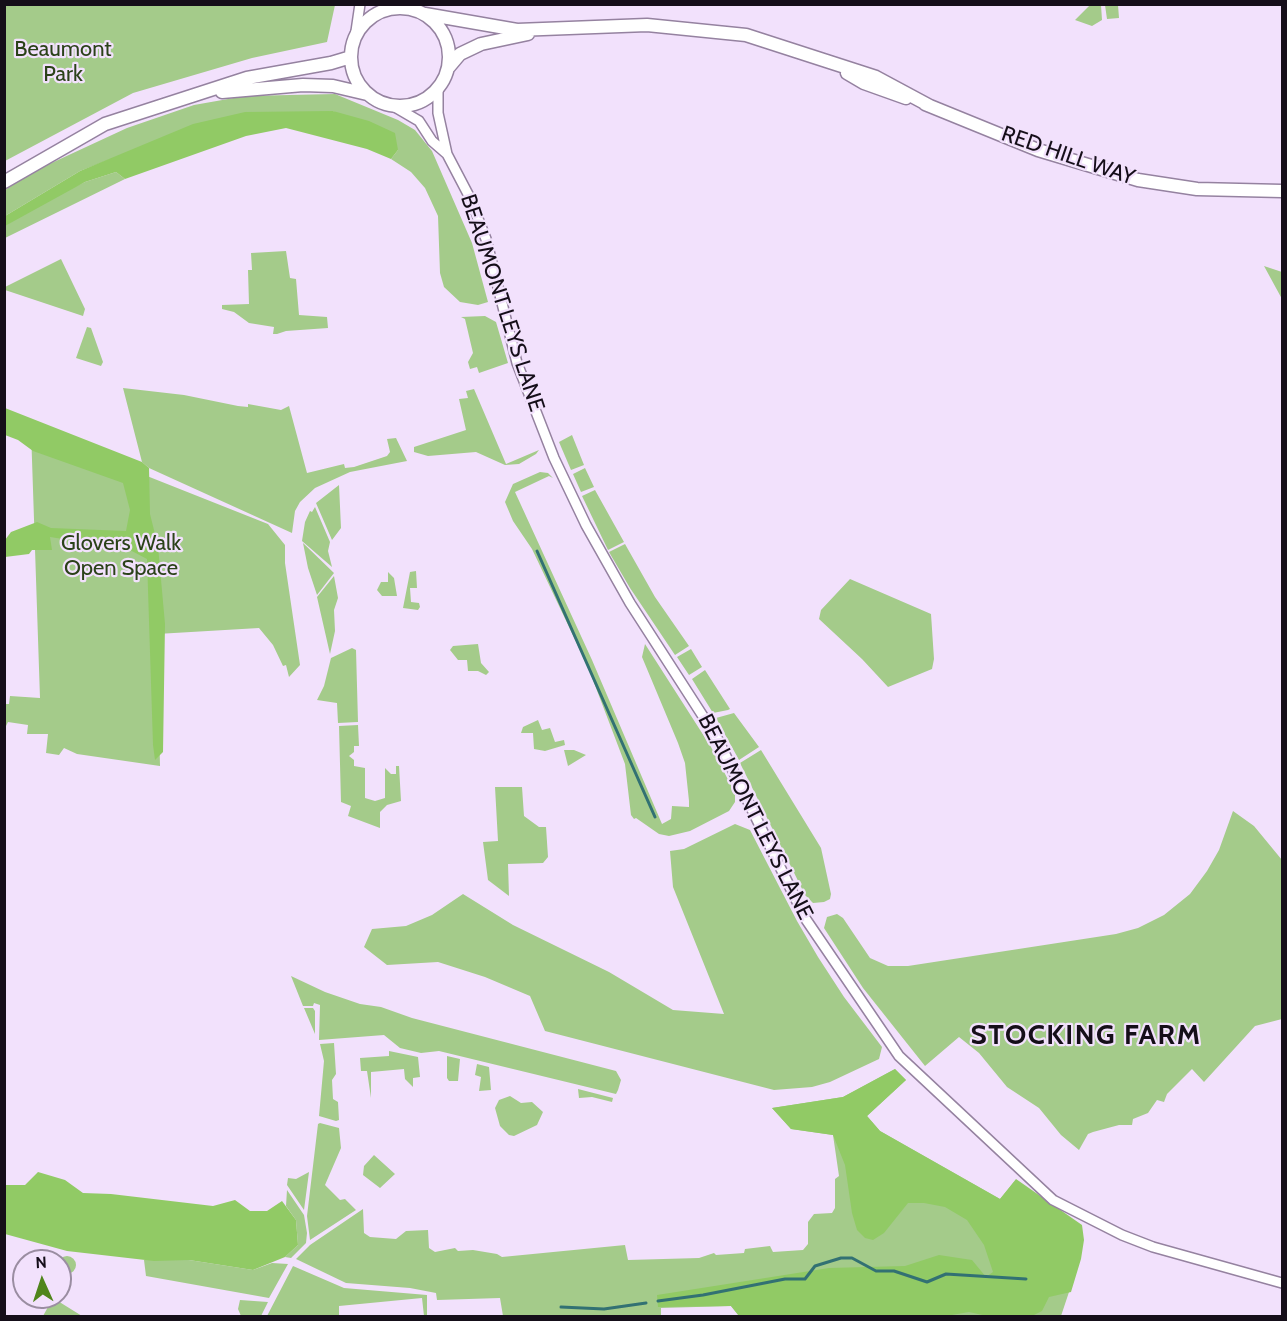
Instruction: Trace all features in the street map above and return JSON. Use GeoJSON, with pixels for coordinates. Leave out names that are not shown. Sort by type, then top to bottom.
{"type":"FeatureCollection","features":[{"type":"Feature","properties":{"kind":"highway"},"geometry":{"type":"LineString","coordinates":[[408,7],[425,14],[444,34],[449,49],[449,67],[438,90],[415,105],[395,107],[380,103],[367,94],[355,78],[351,57],[355,38],[363,25],[382,11],[408,7]]}},
{"type":"Feature","properties":{"kind":"highway","name":"RED HILL WAY"},"geometry":{"type":"LineString","coordinates":[[425,14],[487,27],[541,31],[647,26],[746,35],[778,43],[891,84],[930,106],[1038,150],[1138,180],[1220,191],[1282,191]]}},
{"type":"Feature","properties":{"kind":"highway","name":"RED HILL WAY"},"geometry":{"type":"LineString","coordinates":[[449,67],[460,54],[481,44],[541,31]]}},
{"type":"Feature","properties":{"kind":"highway"},"geometry":{"type":"LineString","coordinates":[[4,182],[105,124],[247,78],[331,63],[351,57]]}},
{"type":"Feature","properties":{"kind":"highway"},"geometry":{"type":"LineString","coordinates":[[206,93],[333,86],[367,94]]}},
{"type":"Feature","properties":{"kind":"street"},"geometry":{"type":"LineString","coordinates":[[355,38],[360,4]]}},
{"type":"Feature","properties":{"kind":"street","name":"BEAUMONT LEYS LANE"},"geometry":{"type":"LineString","coordinates":[[438,90],[438,113],[447,154],[470,196],[486,239],[517,363],[554,458],[586,525],[630,603],[717,738],[805,918],[899,1056],[1053,1200],[1122,1235],[1153,1247],[1282,1283]]}},
{"type":"Feature","properties":{"kind":"street","name":"BEAUMONT LEYS LANE"},"geometry":{"type":"LineString","coordinates":[[395,107],[419,121],[432,141],[447,154]]}},
{"type":"Feature","properties":{"kind":"green space","name":"Beaumont Park"},"geometry":{"type":"Polygon","coordinates":[[[5,4],[335,5],[327,42],[252,58],[133,93],[5,161],[5,4]]]}},
{"type":"Feature","properties":{"kind":"green space"},"geometry":{"type":"Polygon","coordinates":[[[1090,5],[1101,5],[1102,20],[1092,26],[1075,20],[1090,5]]]}},
{"type":"Feature","properties":{"kind":"green space"},"geometry":{"type":"Polygon","coordinates":[[[1105,5],[1118,5],[1119,18],[1107,19],[1105,5]]]}},
{"type":"Feature","properties":{"kind":"green space"},"geometry":{"type":"Polygon","coordinates":[[[335,94],[398,120],[415,130],[432,151],[472,243],[488,302],[478,305],[460,302],[444,287],[440,273],[438,216],[425,188],[411,172],[391,159],[398,150],[333,111],[129,152],[80,171],[5,216],[5,190],[30,173],[127,128],[194,105],[245,96],[335,94]]]}},
{"type":"Feature","properties":{"kind":"green space"},"geometry":{"type":"Polygon","coordinates":[[[333,111],[369,121],[395,133],[398,150],[391,159],[367,149],[286,128],[246,136],[125,179],[116,172],[85,182],[5,226],[5,216],[80,171],[193,124],[245,112],[333,111]]]}},
{"type":"Feature","properties":{"kind":"green space"},"geometry":{"type":"Polygon","coordinates":[[[116,172],[125,179],[5,238],[4,226],[55,196],[85,182],[116,172]]]}},
{"type":"Feature","properties":{"kind":"green space"},"geometry":{"type":"Polygon","coordinates":[[[286,251],[290,278],[296,279],[299,315],[327,317],[328,328],[273,334],[274,327],[249,323],[234,312],[222,309],[222,305],[249,304],[248,270],[252,270],[251,253],[286,251]]]}},
{"type":"Feature","properties":{"kind":"green space"},"geometry":{"type":"Polygon","coordinates":[[[61,259],[85,309],[83,316],[5,290],[5,287],[61,259]]]}},
{"type":"Feature","properties":{"kind":"green space"},"geometry":{"type":"Polygon","coordinates":[[[1264,266],[1282,272],[1282,299],[1264,266]]]}},
{"type":"Feature","properties":{"kind":"green space"},"geometry":{"type":"Polygon","coordinates":[[[485,316],[496,322],[508,363],[479,373],[477,367],[470,369],[468,362],[473,353],[465,319],[461,317],[485,316]]]}},
{"type":"Feature","properties":{"kind":"green space"},"geometry":{"type":"Polygon","coordinates":[[[87,327],[91,328],[103,362],[101,366],[76,358],[87,327]]]}},
{"type":"Feature","properties":{"kind":"green space"},"geometry":{"type":"Polygon","coordinates":[[[123,388],[184,395],[238,406],[248,407],[248,404],[281,410],[289,406],[307,473],[344,464],[345,468],[354,467],[387,456],[390,452],[387,439],[396,438],[407,461],[350,472],[315,488],[300,502],[295,511],[292,533],[149,468],[142,462],[123,388]]]}},
{"type":"Feature","properties":{"kind":"green space"},"geometry":{"type":"Polygon","coordinates":[[[474,389],[506,464],[539,450],[536,454],[519,464],[505,465],[476,452],[428,456],[414,452],[414,447],[466,430],[459,399],[468,398],[466,391],[474,389]]]}},
{"type":"Feature","properties":{"kind":"green space"},"geometry":{"type":"Polygon","coordinates":[[[5,408],[142,462],[149,468],[150,514],[158,546],[165,624],[163,752],[155,760],[147,559],[128,549],[50,537],[52,550],[32,550],[29,554],[5,557],[5,540],[11,532],[37,522],[51,528],[126,531],[130,510],[123,483],[33,451],[18,440],[5,435],[5,408]]]}},
{"type":"Feature","properties":{"kind":"green space","name":"Glovers Walk Open Space"},"geometry":{"type":"Polygon","coordinates":[[[31,430],[268,524],[285,545],[285,563],[300,665],[289,677],[286,665],[283,666],[273,645],[259,628],[157,634],[160,766],[77,754],[64,748],[59,755],[46,753],[48,734],[27,734],[28,725],[8,722],[6,726],[4,704],[9,704],[10,696],[40,698],[31,430]]]}},
{"type":"Feature","properties":{"kind":"green space"},"geometry":{"type":"Polygon","coordinates":[[[572,435],[584,465],[571,470],[559,442],[572,435]]]}},
{"type":"Feature","properties":{"kind":"green space"},"geometry":{"type":"Polygon","coordinates":[[[585,468],[594,487],[581,492],[573,474],[585,468]]]}},
{"type":"Feature","properties":{"kind":"green space"},"geometry":{"type":"Polygon","coordinates":[[[540,472],[548,473],[553,478],[549,476],[515,492],[592,660],[662,824],[671,819],[672,806],[689,807],[689,801],[685,763],[642,657],[645,644],[711,747],[735,793],[735,802],[729,811],[690,831],[669,836],[659,834],[631,815],[625,764],[588,667],[532,549],[513,521],[505,502],[513,484],[540,472]]]}},
{"type":"Feature","properties":{"kind":"green space"},"geometry":{"type":"Polygon","coordinates":[[[339,485],[341,528],[332,540],[316,503],[339,485]]]}},
{"type":"Feature","properties":{"kind":"green space"},"geometry":{"type":"Polygon","coordinates":[[[595,490],[624,542],[608,550],[582,496],[595,490]]]}},
{"type":"Feature","properties":{"kind":"green space"},"geometry":{"type":"Polygon","coordinates":[[[315,507],[330,542],[328,551],[332,567],[302,541],[305,522],[310,511],[312,512],[315,507]]]}},
{"type":"Feature","properties":{"kind":"green space"},"geometry":{"type":"Polygon","coordinates":[[[303,543],[334,573],[317,595],[308,568],[303,543]]]}},
{"type":"Feature","properties":{"kind":"green space"},"geometry":{"type":"Polygon","coordinates":[[[625,544],[655,597],[689,646],[675,655],[609,552],[625,544]]]}},
{"type":"Feature","properties":{"kind":"green space"},"geometry":{"type":"Polygon","coordinates":[[[416,571],[417,588],[410,588],[411,602],[419,603],[420,607],[418,610],[403,608],[410,572],[416,571]]]}},
{"type":"Feature","properties":{"kind":"green space"},"geometry":{"type":"Polygon","coordinates":[[[388,572],[394,578],[397,596],[382,596],[377,590],[381,582],[388,582],[388,572]]]}},
{"type":"Feature","properties":{"kind":"green space"},"geometry":{"type":"Polygon","coordinates":[[[334,576],[338,598],[334,610],[335,631],[330,654],[317,597],[334,576]]]}},
{"type":"Feature","properties":{"kind":"green space"},"geometry":{"type":"Polygon","coordinates":[[[850,579],[931,614],[934,659],[932,669],[888,687],[819,619],[821,610],[850,579]]]}},
{"type":"Feature","properties":{"kind":"green space"},"geometry":{"type":"Polygon","coordinates":[[[478,644],[481,663],[489,672],[486,675],[478,671],[468,671],[467,660],[458,660],[450,650],[453,646],[478,644]]]}},
{"type":"Feature","properties":{"kind":"green space"},"geometry":{"type":"Polygon","coordinates":[[[352,648],[356,650],[358,722],[338,723],[337,703],[317,700],[324,686],[331,658],[352,648]]]}},
{"type":"Feature","properties":{"kind":"green space"},"geometry":{"type":"Polygon","coordinates":[[[691,649],[702,667],[689,675],[677,657],[691,649]]]}},
{"type":"Feature","properties":{"kind":"green space"},"geometry":{"type":"Polygon","coordinates":[[[705,670],[730,709],[713,713],[692,679],[705,670]]]}},
{"type":"Feature","properties":{"kind":"green space"},"geometry":{"type":"Polygon","coordinates":[[[734,713],[759,747],[739,760],[716,718],[734,713]]]}},
{"type":"Feature","properties":{"kind":"green space"},"geometry":{"type":"Polygon","coordinates":[[[538,720],[542,730],[550,728],[555,742],[564,740],[565,745],[545,751],[534,749],[533,733],[521,733],[523,727],[538,720]]]}},
{"type":"Feature","properties":{"kind":"green space"},"geometry":{"type":"Polygon","coordinates":[[[358,725],[359,746],[354,746],[354,752],[349,756],[354,760],[354,766],[365,768],[365,798],[375,801],[385,798],[385,768],[391,774],[396,774],[396,766],[399,766],[401,801],[387,805],[380,812],[380,828],[348,816],[351,806],[341,802],[339,726],[358,725]]]}},
{"type":"Feature","properties":{"kind":"green space"},"geometry":{"type":"Polygon","coordinates":[[[564,750],[574,750],[586,755],[568,766],[564,750]]]}},
{"type":"Feature","properties":{"kind":"green space"},"geometry":{"type":"Polygon","coordinates":[[[761,750],[821,848],[831,894],[830,899],[824,902],[813,903],[805,895],[740,763],[761,750]]]}},
{"type":"Feature","properties":{"kind":"green space"},"geometry":{"type":"Polygon","coordinates":[[[495,787],[522,787],[524,816],[539,827],[546,827],[548,857],[543,863],[508,864],[509,896],[488,880],[483,842],[498,841],[495,787]]]}},
{"type":"Feature","properties":{"kind":"green space"},"geometry":{"type":"Polygon","coordinates":[[[1233,811],[1254,826],[1282,860],[1282,1019],[1255,1026],[1204,1082],[1192,1069],[1167,1094],[1164,1102],[1157,1100],[1148,1113],[1133,1119],[1132,1125],[1119,1125],[1088,1134],[1079,1150],[1061,1135],[1039,1108],[1007,1087],[979,1053],[959,1037],[925,1066],[863,988],[824,928],[827,917],[837,914],[843,918],[870,958],[888,966],[908,966],[1116,934],[1138,928],[1164,915],[1190,894],[1219,850],[1233,811]]]}},
{"type":"Feature","properties":{"kind":"green space"},"geometry":{"type":"Polygon","coordinates":[[[735,824],[750,830],[818,957],[844,997],[882,1047],[879,1059],[830,1082],[812,1087],[774,1090],[545,1031],[530,996],[485,977],[438,962],[387,965],[364,947],[372,929],[406,926],[432,915],[463,894],[513,925],[609,972],[673,1010],[724,1014],[673,887],[670,851],[684,849],[735,824]]]}},
{"type":"Feature","properties":{"kind":"green space"},"geometry":{"type":"Polygon","coordinates":[[[291,976],[325,992],[360,1004],[381,1007],[412,1018],[616,1071],[621,1080],[618,1090],[616,1094],[439,1051],[421,1053],[400,1048],[384,1035],[319,1040],[320,1005],[314,1003],[313,1006],[303,1006],[291,976]]]}},
{"type":"Feature","properties":{"kind":"green space"},"geometry":{"type":"Polygon","coordinates":[[[304,1008],[313,1008],[315,1011],[315,1034],[304,1008]]]}},
{"type":"Feature","properties":{"kind":"green space"},"geometry":{"type":"Polygon","coordinates":[[[334,1043],[336,1074],[332,1080],[333,1099],[338,1102],[339,1120],[336,1121],[319,1116],[324,1061],[320,1044],[334,1043]]]}},
{"type":"Feature","properties":{"kind":"green space"},"geometry":{"type":"Polygon","coordinates":[[[389,1051],[418,1057],[420,1077],[413,1078],[413,1087],[405,1079],[404,1069],[371,1072],[371,1098],[367,1071],[361,1071],[360,1058],[389,1056],[389,1051]]]}},
{"type":"Feature","properties":{"kind":"green space"},"geometry":{"type":"Polygon","coordinates":[[[447,1056],[460,1059],[458,1081],[449,1081],[447,1078],[447,1056]]]}},
{"type":"Feature","properties":{"kind":"green space"},"geometry":{"type":"Polygon","coordinates":[[[477,1064],[489,1067],[491,1090],[479,1091],[481,1077],[475,1075],[477,1064]]]}},
{"type":"Feature","properties":{"kind":"green space"},"geometry":{"type":"Polygon","coordinates":[[[895,1069],[906,1080],[867,1116],[880,1131],[1000,1199],[1014,1182],[1069,1292],[1061,1316],[739,1316],[731,1306],[661,1308],[661,1316],[503,1316],[500,1298],[437,1300],[436,1293],[410,1288],[346,1283],[296,1259],[310,1245],[363,1209],[364,1233],[370,1237],[396,1239],[406,1231],[428,1230],[429,1248],[435,1252],[455,1248],[458,1251],[473,1250],[502,1257],[625,1245],[628,1260],[699,1258],[714,1253],[716,1255],[744,1253],[745,1249],[770,1246],[773,1252],[803,1250],[808,1244],[808,1222],[814,1214],[832,1213],[835,1208],[835,1179],[839,1176],[833,1135],[791,1129],[772,1108],[843,1097],[895,1069]]]}},
{"type":"Feature","properties":{"kind":"green space"},"geometry":{"type":"Polygon","coordinates":[[[895,1069],[906,1080],[867,1116],[880,1131],[1000,1199],[1016,1179],[1082,1225],[1084,1240],[1081,1259],[1071,1292],[1049,1297],[1042,1311],[1032,1316],[987,1316],[969,1312],[946,1316],[739,1316],[731,1306],[658,1307],[657,1295],[829,1268],[905,1266],[939,1255],[972,1260],[986,1277],[993,1272],[984,1245],[967,1220],[945,1207],[908,1203],[884,1233],[873,1240],[865,1238],[857,1230],[852,1213],[845,1165],[833,1135],[791,1129],[772,1108],[843,1097],[895,1069]]]}},
{"type":"Feature","properties":{"kind":"green space"},"geometry":{"type":"Polygon","coordinates":[[[578,1089],[613,1098],[612,1102],[592,1097],[579,1098],[578,1089]]]}},
{"type":"Feature","properties":{"kind":"green space"},"geometry":{"type":"Polygon","coordinates":[[[510,1096],[521,1103],[532,1102],[543,1112],[537,1125],[514,1136],[509,1135],[500,1126],[495,1108],[499,1100],[510,1096]]]}},
{"type":"Feature","properties":{"kind":"green space"},"geometry":{"type":"Polygon","coordinates":[[[318,1124],[339,1128],[341,1148],[325,1185],[340,1200],[345,1199],[356,1210],[310,1240],[307,1216],[318,1124]]]}},
{"type":"Feature","properties":{"kind":"green space"},"geometry":{"type":"Polygon","coordinates":[[[374,1155],[395,1174],[380,1188],[363,1175],[364,1166],[374,1155]]]}},
{"type":"Feature","properties":{"kind":"green space"},"geometry":{"type":"Polygon","coordinates":[[[38,1172],[65,1180],[83,1193],[213,1206],[235,1200],[250,1211],[267,1211],[282,1201],[296,1220],[298,1245],[285,1257],[253,1270],[189,1260],[154,1261],[60,1249],[5,1234],[5,1185],[25,1185],[38,1172]]]}},
{"type":"Feature","properties":{"kind":"green space"},"geometry":{"type":"Polygon","coordinates":[[[309,1172],[304,1210],[287,1185],[288,1178],[296,1179],[309,1172]]]}},
{"type":"Feature","properties":{"kind":"green space"},"geometry":{"type":"Polygon","coordinates":[[[287,1190],[304,1215],[307,1233],[306,1243],[291,1258],[285,1257],[298,1245],[296,1220],[286,1206],[287,1190]]]}},
{"type":"Feature","properties":{"kind":"green space"},"geometry":{"type":"Polygon","coordinates":[[[72,1257],[76,1261],[76,1269],[72,1273],[72,1257]]]}},
{"type":"Feature","properties":{"kind":"green space"},"geometry":{"type":"Polygon","coordinates":[[[144,1260],[189,1260],[253,1270],[272,1263],[288,1264],[269,1298],[146,1276],[144,1260]]]}},
{"type":"Feature","properties":{"kind":"green space"},"geometry":{"type":"Polygon","coordinates":[[[293,1266],[344,1288],[427,1295],[427,1316],[424,1316],[422,1298],[339,1306],[339,1316],[267,1316],[293,1266]]]}},
{"type":"Feature","properties":{"kind":"green space"},"geometry":{"type":"Polygon","coordinates":[[[240,1300],[268,1302],[261,1316],[241,1316],[238,1309],[240,1300]]]}},
{"type":"Feature","properties":{"kind":"green space"},"geometry":{"type":"Polygon","coordinates":[[[47,1309],[71,1309],[82,1316],[43,1316],[47,1309]]]}},
{"type":"Feature","properties":{"kind":"waterway"},"geometry":{"type":"LineString","coordinates":[[537,551],[655,817]]}},
{"type":"Feature","properties":{"kind":"waterway"},"geometry":{"type":"LineString","coordinates":[[658,1301],[785,1279],[805,1279],[815,1266],[841,1258],[852,1258],[876,1271],[894,1271],[927,1282],[946,1274],[1026,1279]]}},
{"type":"Feature","properties":{"kind":"waterway"},"geometry":{"type":"LineString","coordinates":[[561,1307],[604,1309],[646,1303]]}},
{"type":"Feature","properties":{"kind":"district","name":"STOCKING FARM"},"geometry":{"type":"Point","coordinates":[1086,1036]}}]}
